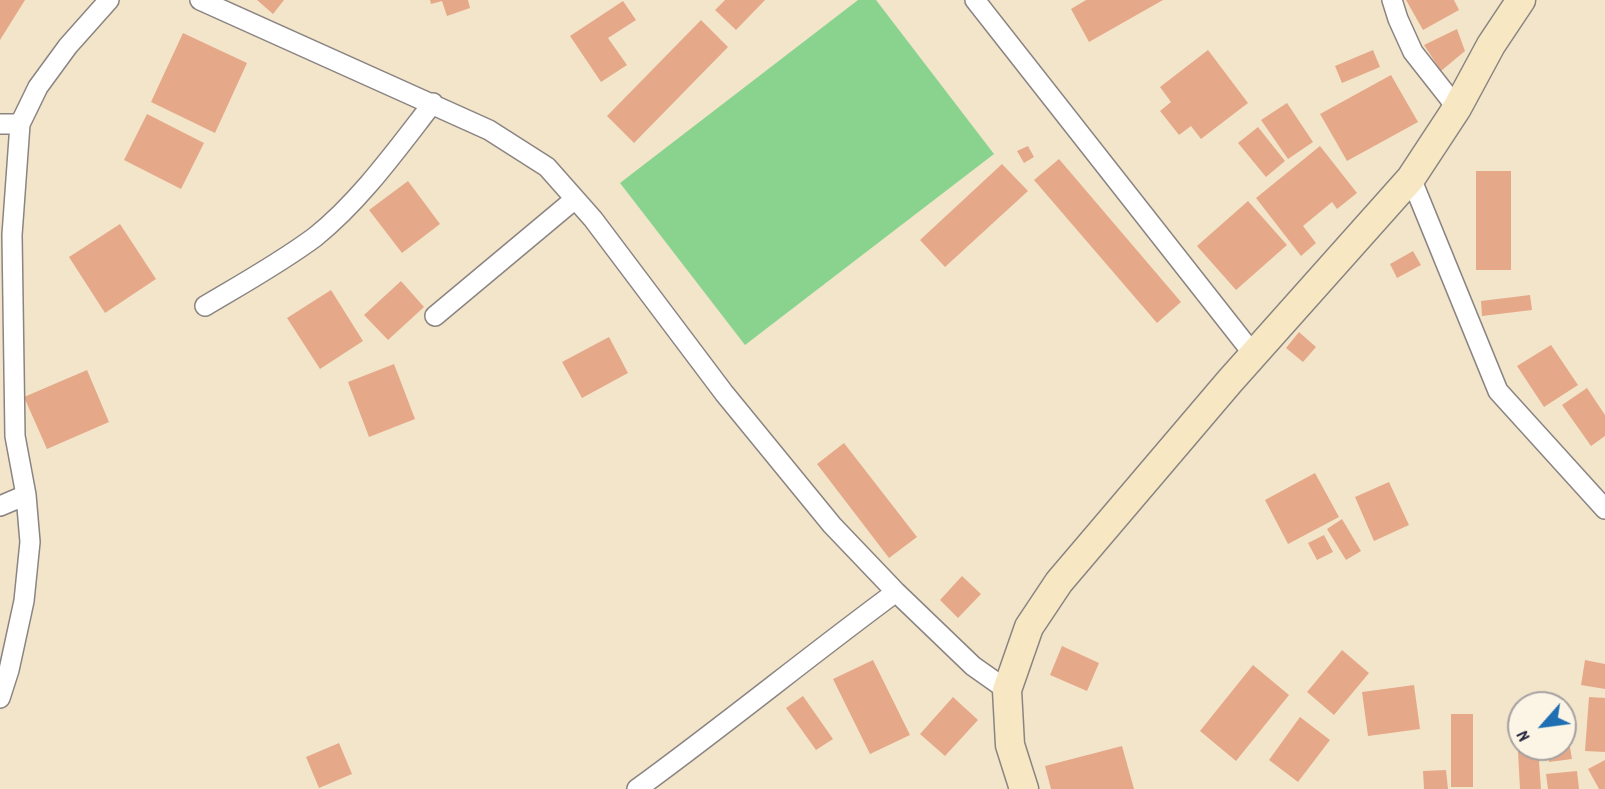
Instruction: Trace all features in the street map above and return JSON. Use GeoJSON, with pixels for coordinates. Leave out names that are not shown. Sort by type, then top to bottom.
{"type":"FeatureCollection","features":[{"type":"Feature","properties":{"kind":"street"},"geometry":{"type":"LineString","coordinates":[[0,698],[24,601],[30,542],[26,495],[15,436],[12,235],[20,124],[38,87],[68,46],[109,0]]}},
{"type":"Feature","properties":{"kind":"street"},"geometry":{"type":"LineString","coordinates":[[200,0],[433,103],[489,130],[547,167],[593,219],[758,436],[832,525],[896,592],[974,666],[1007,690]]}},
{"type":"Feature","properties":{"kind":"street"},"geometry":{"type":"LineString","coordinates":[[975,0],[1254,355]]}},
{"type":"Feature","properties":{"kind":"street"},"geometry":{"type":"LineString","coordinates":[[1392,0],[1412,52],[1457,108]]}},
{"type":"Feature","properties":{"kind":"street"},"geometry":{"type":"LineString","coordinates":[[1024,789],[1010,745],[1007,690],[1029,627],[1059,582],[1411,178],[1457,108],[1490,45],[1521,0]]}},
{"type":"Feature","properties":{"kind":"street"},"geometry":{"type":"LineString","coordinates":[[205,306],[277,263],[316,235],[387,162],[433,103]]}},
{"type":"Feature","properties":{"kind":"street"},"geometry":{"type":"LineString","coordinates":[[0,124],[20,124]]}},
{"type":"Feature","properties":{"kind":"street"},"geometry":{"type":"LineString","coordinates":[[1411,178],[1498,391],[1605,509]]}},
{"type":"Feature","properties":{"kind":"street"},"geometry":{"type":"LineString","coordinates":[[435,316],[575,199]]}},
{"type":"Feature","properties":{"kind":"street"},"geometry":{"type":"LineString","coordinates":[[0,506],[26,495]]}},
{"type":"Feature","properties":{"kind":"street"},"geometry":{"type":"LineString","coordinates":[[637,789],[896,592]]}},
{"type":"Feature","properties":{"kind":"green space"},"geometry":{"type":"Polygon","coordinates":[[[858,0],[876,0],[994,154],[745,345],[620,183],[858,0]]]}},
{"type":"Feature","properties":{"kind":"building"},"geometry":{"type":"Polygon","coordinates":[[[0,0],[25,0],[0,40],[0,0]]]}},
{"type":"Feature","properties":{"kind":"building"},"geometry":{"type":"Polygon","coordinates":[[[257,0],[284,0],[273,14],[257,0]]]}},
{"type":"Feature","properties":{"kind":"building"},"geometry":{"type":"Polygon","coordinates":[[[430,0],[468,0],[470,8],[447,16],[442,1],[431,4],[430,0]]]}},
{"type":"Feature","properties":{"kind":"building"},"geometry":{"type":"Polygon","coordinates":[[[725,0],[765,0],[736,30],[715,10],[725,0]]]}},
{"type":"Feature","properties":{"kind":"building"},"geometry":{"type":"Polygon","coordinates":[[[1086,0],[1163,0],[1089,42],[1071,9],[1086,0]]]}},
{"type":"Feature","properties":{"kind":"building"},"geometry":{"type":"Polygon","coordinates":[[[1406,0],[1454,0],[1459,10],[1423,30],[1406,0]]]}},
{"type":"Feature","properties":{"kind":"building"},"geometry":{"type":"Polygon","coordinates":[[[623,1],[636,20],[608,38],[627,65],[601,82],[570,36],[623,1]]]}},
{"type":"Feature","properties":{"kind":"building"},"geometry":{"type":"Polygon","coordinates":[[[701,20],[728,47],[634,143],[607,116],[701,20]]]}},
{"type":"Feature","properties":{"kind":"building"},"geometry":{"type":"Polygon","coordinates":[[[1457,29],[1465,51],[1441,71],[1424,45],[1457,29]]]}},
{"type":"Feature","properties":{"kind":"building"},"geometry":{"type":"Polygon","coordinates":[[[183,33],[247,63],[215,133],[151,102],[183,33]]]}},
{"type":"Feature","properties":{"kind":"building"},"geometry":{"type":"Polygon","coordinates":[[[1208,50],[1248,103],[1201,139],[1191,126],[1179,135],[1160,111],[1171,102],[1160,87],[1208,50]]]}},
{"type":"Feature","properties":{"kind":"building"},"geometry":{"type":"Polygon","coordinates":[[[1373,50],[1380,67],[1342,83],[1335,66],[1373,50]]]}},
{"type":"Feature","properties":{"kind":"building"},"geometry":{"type":"Polygon","coordinates":[[[1391,75],[1418,122],[1347,161],[1320,114],[1391,75]]]}},
{"type":"Feature","properties":{"kind":"building"},"geometry":{"type":"Polygon","coordinates":[[[1287,103],[1313,142],[1288,159],[1261,120],[1287,103]]]}},
{"type":"Feature","properties":{"kind":"building"},"geometry":{"type":"Polygon","coordinates":[[[147,114],[204,143],[181,189],[124,160],[147,114]]]}},
{"type":"Feature","properties":{"kind":"building"},"geometry":{"type":"Polygon","coordinates":[[[1258,127],[1285,161],[1266,177],[1238,143],[1258,127]]]}},
{"type":"Feature","properties":{"kind":"building"},"geometry":{"type":"Polygon","coordinates":[[[1028,146],[1034,157],[1024,163],[1017,151],[1028,146]]]}},
{"type":"Feature","properties":{"kind":"building"},"geometry":{"type":"Polygon","coordinates":[[[1320,146],[1357,193],[1337,209],[1332,202],[1303,226],[1316,243],[1301,256],[1256,198],[1320,146]]]}},
{"type":"Feature","properties":{"kind":"building"},"geometry":{"type":"Polygon","coordinates":[[[1059,159],[1181,302],[1157,323],[1034,180],[1059,159]]]}},
{"type":"Feature","properties":{"kind":"building"},"geometry":{"type":"Polygon","coordinates":[[[1002,164],[1028,191],[945,267],[920,240],[1002,164]]]}},
{"type":"Feature","properties":{"kind":"building"},"geometry":{"type":"Polygon","coordinates":[[[1476,171],[1511,171],[1511,270],[1476,270],[1476,171]]]}},
{"type":"Feature","properties":{"kind":"building"},"geometry":{"type":"Polygon","coordinates":[[[408,181],[440,224],[402,253],[369,210],[408,181]]]}},
{"type":"Feature","properties":{"kind":"building"},"geometry":{"type":"Polygon","coordinates":[[[1248,201],[1287,245],[1236,290],[1197,246],[1248,201]]]}},
{"type":"Feature","properties":{"kind":"building"},"geometry":{"type":"Polygon","coordinates":[[[120,224],[156,279],[105,313],[69,257],[120,224]]]}},
{"type":"Feature","properties":{"kind":"building"},"geometry":{"type":"Polygon","coordinates":[[[1413,251],[1421,265],[1397,278],[1390,264],[1413,251]]]}},
{"type":"Feature","properties":{"kind":"building"},"geometry":{"type":"Polygon","coordinates":[[[401,281],[424,307],[388,340],[364,315],[401,281]]]}},
{"type":"Feature","properties":{"kind":"building"},"geometry":{"type":"Polygon","coordinates":[[[331,290],[363,341],[320,369],[287,318],[331,290]]]}},
{"type":"Feature","properties":{"kind":"building"},"geometry":{"type":"Polygon","coordinates":[[[1530,295],[1532,310],[1482,316],[1481,301],[1530,295]]]}},
{"type":"Feature","properties":{"kind":"building"},"geometry":{"type":"Polygon","coordinates":[[[1299,332],[1316,347],[1303,362],[1286,348],[1299,332]]]}},
{"type":"Feature","properties":{"kind":"building"},"geometry":{"type":"Polygon","coordinates":[[[609,337],[628,373],[582,398],[562,362],[609,337]]]}},
{"type":"Feature","properties":{"kind":"building"},"geometry":{"type":"Polygon","coordinates":[[[1551,345],[1578,385],[1544,407],[1517,366],[1551,345]]]}},
{"type":"Feature","properties":{"kind":"building"},"geometry":{"type":"Polygon","coordinates":[[[394,364],[415,419],[369,437],[348,382],[394,364]]]}},
{"type":"Feature","properties":{"kind":"building"},"geometry":{"type":"Polygon","coordinates":[[[87,370],[109,422],[47,449],[24,397],[87,370]]]}},
{"type":"Feature","properties":{"kind":"building"},"geometry":{"type":"Polygon","coordinates":[[[1587,388],[1605,415],[1605,436],[1591,446],[1562,405],[1587,388]]]}},
{"type":"Feature","properties":{"kind":"building"},"geometry":{"type":"Polygon","coordinates":[[[844,443],[917,537],[889,558],[817,464],[844,443]]]}},
{"type":"Feature","properties":{"kind":"building"},"geometry":{"type":"Polygon","coordinates":[[[1315,473],[1339,517],[1288,544],[1265,500],[1315,473]]]}},
{"type":"Feature","properties":{"kind":"building"},"geometry":{"type":"Polygon","coordinates":[[[1389,482],[1409,525],[1374,541],[1355,497],[1389,482]]]}},
{"type":"Feature","properties":{"kind":"building"},"geometry":{"type":"Polygon","coordinates":[[[1342,519],[1361,551],[1346,560],[1327,529],[1342,519]]]}},
{"type":"Feature","properties":{"kind":"building"},"geometry":{"type":"Polygon","coordinates":[[[1324,535],[1333,552],[1317,560],[1308,543],[1324,535]]]}},
{"type":"Feature","properties":{"kind":"building"},"geometry":{"type":"Polygon","coordinates":[[[962,576],[981,594],[958,618],[940,600],[962,576]]]}},
{"type":"Feature","properties":{"kind":"building"},"geometry":{"type":"Polygon","coordinates":[[[1062,646],[1099,663],[1087,691],[1050,675],[1062,646]]]}},
{"type":"Feature","properties":{"kind":"building"},"geometry":{"type":"Polygon","coordinates":[[[1342,650],[1369,673],[1334,715],[1307,692],[1342,650]]]}},
{"type":"Feature","properties":{"kind":"building"},"geometry":{"type":"Polygon","coordinates":[[[873,660],[910,735],[870,754],[833,679],[873,660]]]}},
{"type":"Feature","properties":{"kind":"building"},"geometry":{"type":"Polygon","coordinates":[[[1585,660],[1605,664],[1605,689],[1581,685],[1585,660]]]}},
{"type":"Feature","properties":{"kind":"building"},"geometry":{"type":"Polygon","coordinates":[[[1253,665],[1289,695],[1236,761],[1200,731],[1253,665]]]}},
{"type":"Feature","properties":{"kind":"building"},"geometry":{"type":"Polygon","coordinates":[[[1414,685],[1420,729],[1368,736],[1362,692],[1414,685]]]}},
{"type":"Feature","properties":{"kind":"building"},"geometry":{"type":"Polygon","coordinates":[[[803,696],[833,739],[816,750],[786,708],[803,696]]]}},
{"type":"Feature","properties":{"kind":"building"},"geometry":{"type":"Polygon","coordinates":[[[953,697],[978,720],[945,756],[920,734],[953,697]]]}},
{"type":"Feature","properties":{"kind":"building"},"geometry":{"type":"Polygon","coordinates":[[[1589,697],[1605,698],[1605,752],[1585,751],[1589,697]]]}},
{"type":"Feature","properties":{"kind":"building"},"geometry":{"type":"Polygon","coordinates":[[[1451,714],[1473,714],[1473,787],[1451,787],[1451,714]]]}},
{"type":"Feature","properties":{"kind":"building"},"geometry":{"type":"Polygon","coordinates":[[[1300,717],[1330,740],[1298,782],[1269,760],[1300,717]]]}},
{"type":"Feature","properties":{"kind":"building"},"geometry":{"type":"Polygon","coordinates":[[[339,743],[352,774],[319,788],[306,757],[339,743]]]}},
{"type":"Feature","properties":{"kind":"building"},"geometry":{"type":"Polygon","coordinates":[[[1122,746],[1134,789],[1051,789],[1045,766],[1122,746]]]}},
{"type":"Feature","properties":{"kind":"building"},"geometry":{"type":"Polygon","coordinates":[[[1605,760],[1605,789],[1599,789],[1588,769],[1605,760]]]}},
{"type":"Feature","properties":{"kind":"building"},"geometry":{"type":"Polygon","coordinates":[[[1518,761],[1539,761],[1541,789],[1520,789],[1518,761]]]}},
{"type":"Feature","properties":{"kind":"building"},"geometry":{"type":"Polygon","coordinates":[[[1446,770],[1448,789],[1424,789],[1423,771],[1446,770]]]}},
{"type":"Feature","properties":{"kind":"building"},"geometry":{"type":"Polygon","coordinates":[[[1577,771],[1579,789],[1548,789],[1546,774],[1577,771]]]}}]}
